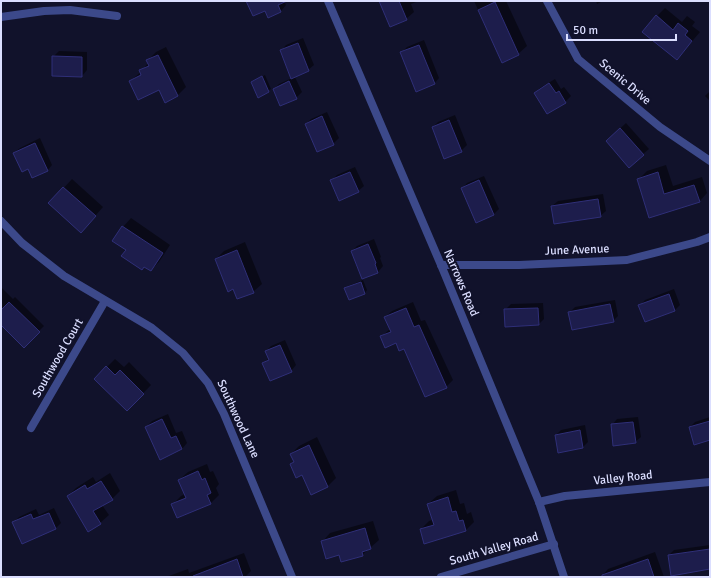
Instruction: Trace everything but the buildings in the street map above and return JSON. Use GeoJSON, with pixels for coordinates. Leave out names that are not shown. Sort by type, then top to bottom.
{"type":"FeatureCollection","features":[{"type":"Feature","properties":{"kind":"street","name":"Narrows Road"},"geometry":{"type":"LineString","coordinates":[[328,1],[441,265],[539,502],[564,577]]}},
{"type":"Feature","properties":{"kind":"street","name":"Scenic Drive"},"geometry":{"type":"LineString","coordinates":[[547,1],[578,59],[660,127],[710,161]]}},
{"type":"Feature","properties":{"kind":"street"},"geometry":{"type":"LineString","coordinates":[[1,18],[44,11],[70,10],[117,16]]}},
{"type":"Feature","properties":{"kind":"street","name":"Southwood Lane"},"geometry":{"type":"LineString","coordinates":[[1,221],[22,243],[64,276],[152,328],[183,353],[208,383],[224,414],[292,577]]}},
{"type":"Feature","properties":{"kind":"street","name":"June Avenue"},"geometry":{"type":"LineString","coordinates":[[441,265],[519,265],[627,260],[698,242],[710,237]]}},
{"type":"Feature","properties":{"kind":"street","name":"Southwood Court"},"geometry":{"type":"LineString","coordinates":[[31,428],[105,301]]}},
{"type":"Feature","properties":{"kind":"street","name":"Valley Road"},"geometry":{"type":"LineString","coordinates":[[539,502],[565,496],[710,482]]}},
{"type":"Feature","properties":{"kind":"street","name":"South Valley Road"},"geometry":{"type":"LineString","coordinates":[[441,577],[554,544]]}}]}
